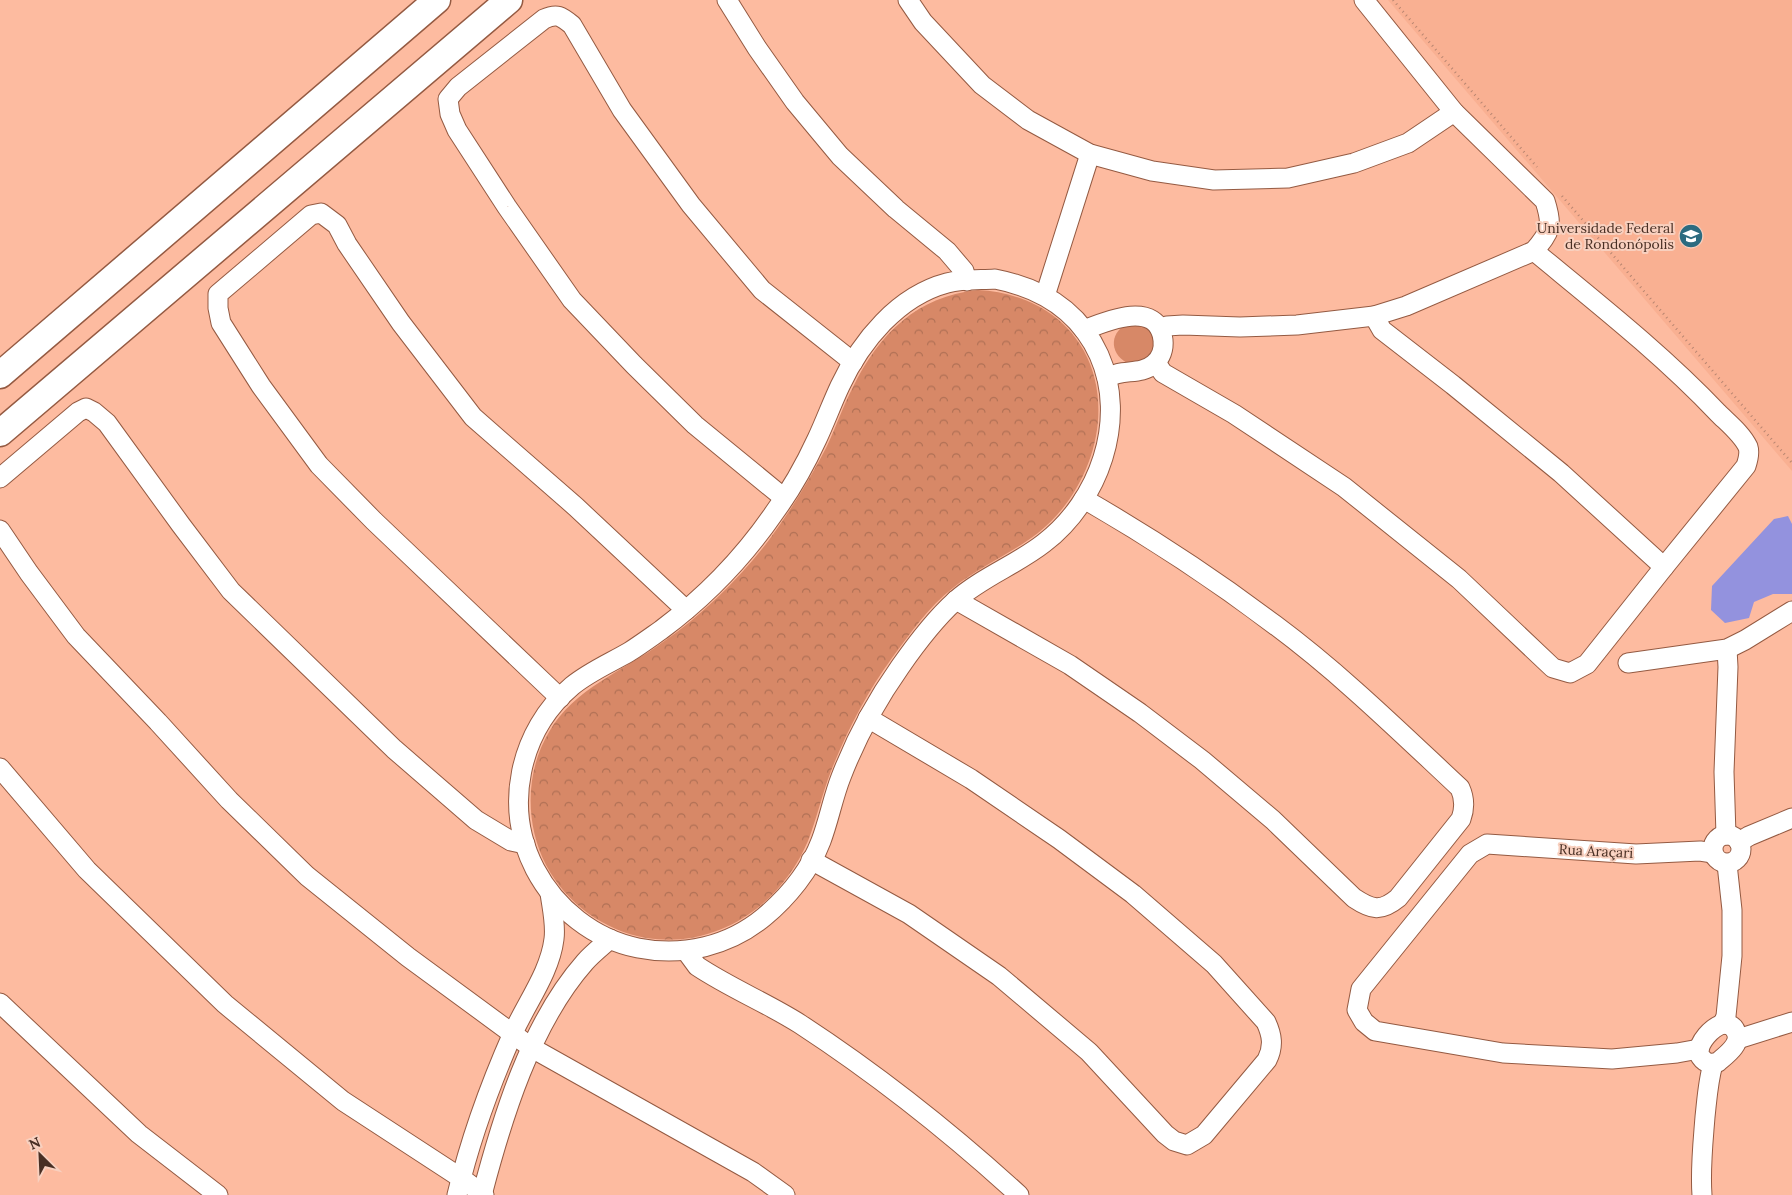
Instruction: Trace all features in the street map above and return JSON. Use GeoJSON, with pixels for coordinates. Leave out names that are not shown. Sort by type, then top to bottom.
{"type":"FeatureCollection","features":[{"type":"Feature","properties":{"kind":"street"},"geometry":{"type":"LineString","coordinates":[[0,375],[437,0]]}},
{"type":"Feature","properties":{"kind":"street"},"geometry":{"type":"LineString","coordinates":[[0,433],[509,0]]}},
{"type":"Feature","properties":{"kind":"street"},"geometry":{"type":"LineString","coordinates":[[727,0],[757,48],[790,94],[840,156],[896,209],[947,251],[964,271],[967,281]]}},
{"type":"Feature","properties":{"kind":"street"},"geometry":{"type":"LineString","coordinates":[[908,0],[924,22],[982,86],[1028,120],[1090,154],[1152,171],[1214,180],[1288,178],[1354,163],[1408,143],[1454,112]]}},
{"type":"Feature","properties":{"kind":"street"},"geometry":{"type":"LineString","coordinates":[[1160,329],[1167,326],[1183,325],[1240,327],[1298,325],[1374,316],[1406,306],[1534,251],[1547,235],[1550,227],[1545,201],[1454,112],[1364,0]]}},
{"type":"Feature","properties":{"kind":"street"},"geometry":{"type":"LineString","coordinates":[[784,498],[695,425],[572,300],[507,208],[457,130],[450,114],[448,99],[458,87],[544,19],[552,15],[561,17],[572,25],[622,110],[690,206],[762,290],[852,362]]}},
{"type":"Feature","properties":{"kind":"street"},"geometry":{"type":"LineString","coordinates":[[1045,296],[1090,154]]}},
{"type":"Feature","properties":{"kind":"street"},"geometry":{"type":"LineString","coordinates":[[560,698],[374,522],[319,465],[261,386],[221,323],[218,294],[311,215],[321,212],[337,225],[347,244],[401,323],[473,417],[576,507],[686,610]]}},
{"type":"Feature","properties":{"kind":"street"},"geometry":{"type":"LineString","coordinates":[[1156,363],[1163,373],[1234,414],[1344,487],[1459,579],[1553,668],[1570,673],[1587,664],[1746,466],[1749,457],[1748,448],[1742,438],[1698,392],[1617,320],[1534,251]]}},
{"type":"Feature","properties":{"kind":"street"},"geometry":{"type":"LineString","coordinates":[[995,279],[1029,288],[1045,296],[1073,317],[1084,330],[1102,361],[1107,378],[1110,404],[1109,432],[1098,471],[1084,499],[1069,519],[1043,544],[991,575],[956,600],[936,621],[900,668],[868,718],[841,777],[821,841],[792,889],[768,914],[741,934],[723,942],[686,950],[647,950],[628,946],[610,939],[577,919],[562,907],[550,893],[531,862],[525,844],[519,808],[521,771],[533,736],[542,720],[560,698],[575,684],[631,650],[686,610],[735,562],[757,536],[784,498],[806,460],[852,362],[880,326],[896,310],[910,300],[942,284],[960,280],[995,279]]}},
{"type":"Feature","properties":{"kind":"street"},"geometry":{"type":"LineString","coordinates":[[1084,330],[1121,316],[1146,318],[1154,322],[1160,329],[1164,346],[1156,363],[1140,371],[1121,371],[1107,378]]}},
{"type":"Feature","properties":{"kind":"street"},"geometry":{"type":"LineString","coordinates":[[1374,316],[1382,330],[1561,473],[1664,567]]}},
{"type":"Feature","properties":{"kind":"street"},"geometry":{"type":"LineString","coordinates":[[0,478],[78,412],[86,408],[94,412],[107,423],[231,591],[381,736],[476,820],[511,841],[525,844]]}},
{"type":"Feature","properties":{"kind":"street"},"geometry":{"type":"LineString","coordinates":[[956,600],[1070,665],[1140,712],[1202,760],[1266,814],[1354,898],[1365,905],[1378,908],[1388,906],[1461,819],[1464,809],[1464,796],[1460,788],[1363,698],[1276,625],[1172,552],[1084,499]]}},
{"type":"Feature","properties":{"kind":"street"},"geometry":{"type":"LineString","coordinates":[[0,530],[76,636],[229,800],[307,876],[408,957],[532,1048],[745,1167],[785,1195]]}},
{"type":"Feature","properties":{"kind":"street"},"geometry":{"type":"LineString","coordinates":[[1628,663],[1727,649],[1792,611]]}},
{"type":"Feature","properties":{"kind":"street"},"geometry":{"type":"LineString","coordinates":[[1720,858],[1732,862],[1739,856],[1741,847],[1732,839],[1724,772],[1727,649]]}},
{"type":"Feature","properties":{"kind":"street"},"geometry":{"type":"LineString","coordinates":[[811,860],[909,914],[999,976],[1089,1052],[1165,1134],[1174,1141],[1188,1145],[1204,1135],[1267,1060],[1271,1052],[1271,1032],[1266,1022],[1214,964],[1133,894],[1059,838],[971,780],[868,718]]}},
{"type":"Feature","properties":{"kind":"street"},"geometry":{"type":"LineString","coordinates":[[0,768],[86,870],[225,1004],[343,1101],[459,1186],[482,1195],[504,1121],[532,1048],[551,1010],[565,988],[586,961],[610,939]]}},
{"type":"Feature","properties":{"kind":"street"},"geometry":{"type":"LineString","coordinates":[[1732,839],[1749,836],[1792,818]]}},
{"type":"Feature","properties":{"kind":"street","name":"Rua Araçari"},"geometry":{"type":"LineString","coordinates":[[1699,1049],[1612,1059],[1503,1053],[1375,1031],[1364,1022],[1357,1010],[1361,989],[1470,854],[1487,844],[1636,854],[1700,851],[1720,858]]}},
{"type":"Feature","properties":{"kind":"street"},"geometry":{"type":"LineString","coordinates":[[1720,858],[1732,910],[1732,956],[1726,1016],[1723,1024]]}},
{"type":"Feature","properties":{"kind":"street"},"geometry":{"type":"LineString","coordinates":[[459,1186],[482,1113],[513,1033],[550,956],[554,938],[550,893]]}},
{"type":"Feature","properties":{"kind":"street"},"geometry":{"type":"LineString","coordinates":[[686,950],[697,966],[798,1023],[880,1078],[965,1145],[1019,1195]]}},
{"type":"Feature","properties":{"kind":"street"},"geometry":{"type":"LineString","coordinates":[[0,1003],[139,1134],[218,1195]]}},
{"type":"Feature","properties":{"kind":"street"},"geometry":{"type":"LineString","coordinates":[[1738,1039],[1792,1022]]}},
{"type":"Feature","properties":{"kind":"street"},"geometry":{"type":"LineString","coordinates":[[1702,1195],[1700,1171],[1710,1073],[1714,1064],[1734,1047],[1738,1039],[1732,1026],[1718,1025],[1703,1040],[1699,1054],[1704,1061],[1714,1064]]}},
{"type":"Feature","properties":{"kind":"path"},"geometry":{"type":"LineString","coordinates":[[1393,0],[1541,172]]}},
{"type":"Feature","properties":{"kind":"path"},"geometry":{"type":"LineString","coordinates":[[1560,194],[1792,463]]}},
{"type":"Feature","properties":{"kind":"shaded area","name":"Universidade Federal de Rondonópolis"},"geometry":{"type":"Polygon","coordinates":[[[1388,0],[1792,0],[1792,471],[1388,0]]]}},
{"type":"Feature","properties":{"kind":"green space"},"geometry":{"type":"Polygon","coordinates":[[[978,290],[1010,295],[1025,300],[1053,315],[1065,325],[1084,351],[1094,375],[1098,399],[1098,425],[1093,450],[1072,496],[1056,516],[1038,533],[1017,548],[963,580],[944,595],[906,639],[874,684],[844,741],[831,771],[808,841],[796,864],[781,885],[764,903],[744,918],[722,929],[698,936],[673,940],[647,938],[631,934],[601,922],[575,903],[554,879],[539,849],[534,833],[531,815],[532,781],[535,764],[549,732],[559,717],[586,692],[648,652],[692,620],[733,582],[769,540],[807,482],[827,446],[849,394],[863,368],[888,335],[918,309],[936,300],[978,290]]]}},
{"type":"Feature","properties":{"kind":"green space"},"geometry":{"type":"Polygon","coordinates":[[[1130,322],[1150,327],[1158,346],[1146,363],[1127,363],[1114,348],[1115,336],[1118,331],[1130,322]]]}},
{"type":"Feature","properties":{"kind":"water"},"geometry":{"type":"Polygon","coordinates":[[[1788,516],[1792,524],[1792,594],[1773,594],[1754,602],[1749,618],[1725,623],[1711,610],[1712,586],[1774,519],[1788,516]]]}},
{"type":"Feature","properties":{"kind":"place","name":"Universidade Federal de Rondonópolis"},"geometry":{"type":"Point","coordinates":[1691,236]}}]}
